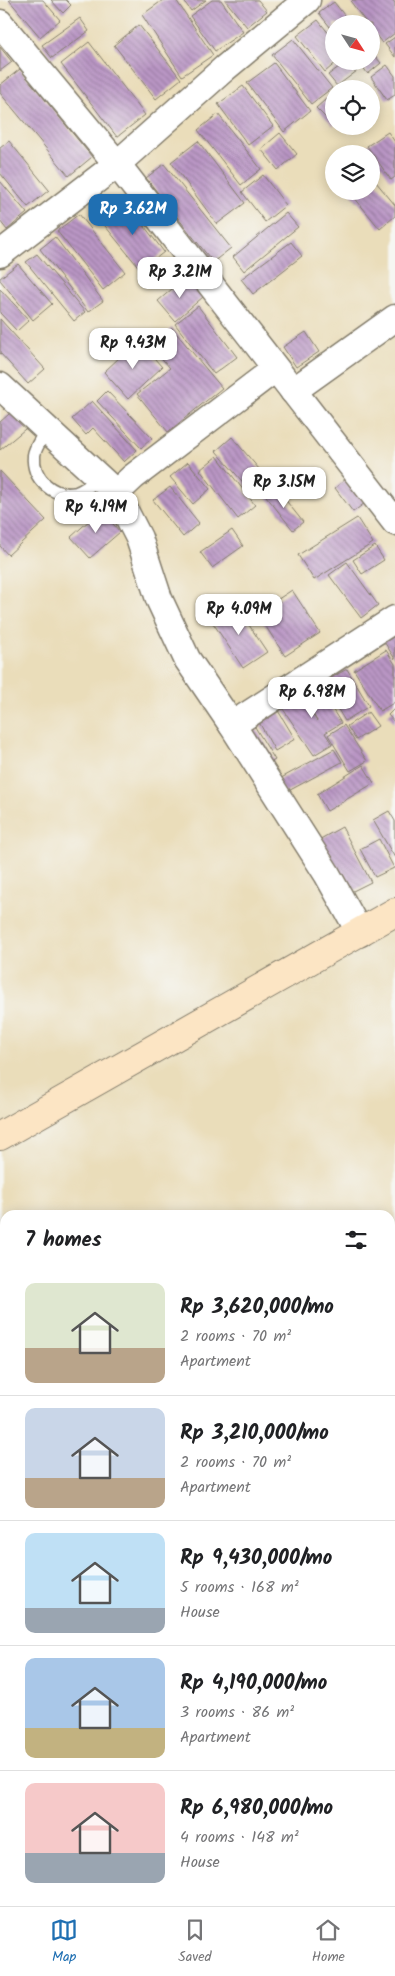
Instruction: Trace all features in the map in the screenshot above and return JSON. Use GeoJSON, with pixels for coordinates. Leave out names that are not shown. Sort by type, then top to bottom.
{"type":"FeatureCollection","features":[{"type":"Feature","properties":{"kind":"main road"},"geometry":{"type":"LineString","coordinates":[[0,1136],[395,912]]}},
{"type":"Feature","properties":{"kind":"street"},"geometry":{"type":"LineString","coordinates":[[0,254],[117,164],[225,68],[307,0]]}},
{"type":"Feature","properties":{"kind":"street"},"geometry":{"type":"LineString","coordinates":[[0,23],[117,164],[395,522]]}},
{"type":"Feature","properties":{"kind":"street"},"geometry":{"type":"LineString","coordinates":[[293,391],[395,318]]}},
{"type":"Feature","properties":{"kind":"street"},"geometry":{"type":"LineString","coordinates":[[107,485],[133,477],[275,369]]}},
{"type":"Feature","properties":{"kind":"street"},"geometry":{"type":"LineString","coordinates":[[0,386],[107,485],[139,538],[159,598],[187,660],[232,725],[327,874],[360,933]]}},
{"type":"Feature","properties":{"kind":"street"},"geometry":{"type":"LineString","coordinates":[[232,725],[395,619]]}},
{"type":"Feature","properties":{"kind":"lane"},"geometry":{"type":"LineString","coordinates":[[46,430],[34,454],[36,472],[41,482],[55,491],[65,494],[79,493],[107,485]]}},
{"type":"Feature","properties":{"kind":"building"},"geometry":{"type":"Polygon","coordinates":[[[9,0],[43,0],[60,20],[40,37],[9,0]]]}},
{"type":"Feature","properties":{"kind":"building"},"geometry":{"type":"Polygon","coordinates":[[[51,0],[66,0],[71,5],[63,13],[51,0]]]}},
{"type":"Feature","properties":{"kind":"building"},"geometry":{"type":"Polygon","coordinates":[[[163,0],[176,0],[213,55],[182,76],[142,15],[163,0]]]}},
{"type":"Feature","properties":{"kind":"building"},"geometry":{"type":"Polygon","coordinates":[[[183,0],[206,0],[191,11],[183,0]]]}},
{"type":"Feature","properties":{"kind":"building"},"geometry":{"type":"Polygon","coordinates":[[[212,0],[221,0],[243,32],[215,51],[190,16],[212,0]]]}},
{"type":"Feature","properties":{"kind":"building"},"geometry":{"type":"Polygon","coordinates":[[[225,0],[258,0],[267,11],[247,27],[225,0]]]}},
{"type":"Feature","properties":{"kind":"building"},"geometry":{"type":"Polygon","coordinates":[[[353,0],[393,0],[395,3],[395,33],[382,43],[380,40],[380,15],[360,15],[351,2],[353,0]]]}},
{"type":"Feature","properties":{"kind":"building"},"geometry":{"type":"Polygon","coordinates":[[[334,2],[344,15],[325,15],[325,21],[319,13],[334,2]]]}},
{"type":"Feature","properties":{"kind":"building"},"geometry":{"type":"Polygon","coordinates":[[[80,18],[89,31],[52,58],[42,45],[80,18]]]}},
{"type":"Feature","properties":{"kind":"building"},"geometry":{"type":"Polygon","coordinates":[[[318,20],[325,29],[325,70],[327,70],[325,72],[297,36],[318,20]]]}},
{"type":"Feature","properties":{"kind":"building"},"geometry":{"type":"Polygon","coordinates":[[[139,25],[181,79],[156,99],[114,45],[139,25]]]}},
{"type":"Feature","properties":{"kind":"building"},"geometry":{"type":"Polygon","coordinates":[[[395,37],[395,57],[385,44],[395,37]]]}},
{"type":"Feature","properties":{"kind":"building"},"geometry":{"type":"Polygon","coordinates":[[[293,39],[326,80],[325,93],[311,104],[272,55],[293,39]]]}},
{"type":"Feature","properties":{"kind":"building"},"geometry":{"type":"Polygon","coordinates":[[[89,42],[145,115],[117,137],[61,64],[89,42]]]}},
{"type":"Feature","properties":{"kind":"building"},"geometry":{"type":"Polygon","coordinates":[[[0,47],[12,62],[0,71],[0,47]]]}},
{"type":"Feature","properties":{"kind":"building"},"geometry":{"type":"Polygon","coordinates":[[[274,63],[310,111],[284,132],[247,83],[274,63]]]}},
{"type":"Feature","properties":{"kind":"building"},"geometry":{"type":"Polygon","coordinates":[[[387,65],[395,76],[395,95],[387,100],[380,90],[380,80],[373,80],[371,77],[387,65]]]}},
{"type":"Feature","properties":{"kind":"building"},"geometry":{"type":"Polygon","coordinates":[[[20,69],[92,157],[69,176],[0,93],[0,85],[20,69]]]}},
{"type":"Feature","properties":{"kind":"building"},"geometry":{"type":"Polygon","coordinates":[[[335,70],[357,71],[345,80],[332,80],[328,75],[335,70]]]}},
{"type":"Feature","properties":{"kind":"building"},"geometry":{"type":"Polygon","coordinates":[[[243,86],[273,126],[248,145],[218,104],[243,86]]]}},
{"type":"Feature","properties":{"kind":"building"},"geometry":{"type":"Polygon","coordinates":[[[325,100],[325,117],[316,108],[325,100]]]}},
{"type":"Feature","properties":{"kind":"building"},"geometry":{"type":"Polygon","coordinates":[[[218,114],[261,169],[241,185],[198,130],[218,114]]]}},
{"type":"Feature","properties":{"kind":"building"},"geometry":{"type":"Polygon","coordinates":[[[388,132],[395,142],[395,177],[391,180],[380,164],[380,145],[368,145],[388,132]]]}},
{"type":"Feature","properties":{"kind":"building"},"geometry":{"type":"Polygon","coordinates":[[[280,133],[297,154],[278,170],[261,149],[280,133]]]}},
{"type":"Feature","properties":{"kind":"building"},"geometry":{"type":"Polygon","coordinates":[[[9,141],[49,190],[28,207],[0,173],[0,148],[9,141]]]}},
{"type":"Feature","properties":{"kind":"building"},"geometry":{"type":"Polygon","coordinates":[[[198,141],[245,203],[217,224],[171,162],[198,141]]]}},
{"type":"Feature","properties":{"kind":"building"},"geometry":{"type":"Polygon","coordinates":[[[164,164],[231,248],[213,262],[146,178],[164,164]]]}},
{"type":"Feature","properties":{"kind":"building"},"geometry":{"type":"Polygon","coordinates":[[[263,175],[286,205],[265,222],[242,192],[263,175]]]}},
{"type":"Feature","properties":{"kind":"building"},"geometry":{"type":"Polygon","coordinates":[[[0,181],[27,213],[7,230],[0,221],[0,181]]]}},
{"type":"Feature","properties":{"kind":"building"},"geometry":{"type":"Polygon","coordinates":[[[380,187],[395,205],[395,216],[380,229],[356,200],[380,200],[380,187]]]}},
{"type":"Feature","properties":{"kind":"building"},"geometry":{"type":"Polygon","coordinates":[[[126,202],[164,252],[141,270],[101,221],[126,202]]]}},
{"type":"Feature","properties":{"kind":"building"},"geometry":{"type":"Polygon","coordinates":[[[286,213],[298,227],[244,271],[233,257],[286,213]]]}},
{"type":"Feature","properties":{"kind":"building"},"geometry":{"type":"Polygon","coordinates":[[[79,214],[125,272],[103,290],[57,231],[79,214]]]}},
{"type":"Feature","properties":{"kind":"building"},"geometry":{"type":"Polygon","coordinates":[[[55,237],[103,301],[88,312],[40,249],[55,237]]]}},
{"type":"Feature","properties":{"kind":"building"},"geometry":{"type":"Polygon","coordinates":[[[291,242],[302,256],[253,294],[241,279],[291,242]]]}},
{"type":"Feature","properties":{"kind":"building"},"geometry":{"type":"Polygon","coordinates":[[[37,254],[85,312],[74,321],[26,262],[37,254]]]}},
{"type":"Feature","properties":{"kind":"building"},"geometry":{"type":"Polygon","coordinates":[[[18,264],[52,304],[33,320],[0,280],[18,264]]]}},
{"type":"Feature","properties":{"kind":"building"},"geometry":{"type":"Polygon","coordinates":[[[186,277],[203,297],[175,321],[158,301],[186,277]]]}},
{"type":"Feature","properties":{"kind":"building"},"geometry":{"type":"Polygon","coordinates":[[[0,289],[29,320],[17,331],[0,313],[0,289]]]}},
{"type":"Feature","properties":{"kind":"building"},"geometry":{"type":"Polygon","coordinates":[[[198,306],[237,357],[214,374],[175,324],[198,306]]]}},
{"type":"Feature","properties":{"kind":"building"},"geometry":{"type":"Polygon","coordinates":[[[0,319],[45,369],[28,384],[0,353],[0,319]]]}},
{"type":"Feature","properties":{"kind":"building"},"geometry":{"type":"Polygon","coordinates":[[[172,328],[222,388],[168,432],[137,394],[170,368],[151,346],[172,328]]]}},
{"type":"Feature","properties":{"kind":"building"},"geometry":{"type":"Polygon","coordinates":[[[306,332],[319,352],[296,367],[283,347],[306,332]]]}},
{"type":"Feature","properties":{"kind":"building"},"geometry":{"type":"Polygon","coordinates":[[[138,340],[162,367],[128,399],[104,372],[138,340]]]}},
{"type":"Feature","properties":{"kind":"building"},"geometry":{"type":"Polygon","coordinates":[[[107,391],[152,438],[141,448],[97,401],[107,391]]]}},
{"type":"Feature","properties":{"kind":"building"},"geometry":{"type":"Polygon","coordinates":[[[92,401],[137,450],[124,462],[93,428],[86,435],[72,419],[92,401]]]}},
{"type":"Feature","properties":{"kind":"building"},"geometry":{"type":"Polygon","coordinates":[[[17,407],[31,424],[0,450],[0,422],[17,407]]]}},
{"type":"Feature","properties":{"kind":"building"},"geometry":{"type":"Polygon","coordinates":[[[232,437],[270,482],[254,495],[216,451],[232,437]]]}},
{"type":"Feature","properties":{"kind":"building"},"geometry":{"type":"Polygon","coordinates":[[[217,456],[255,505],[238,519],[200,470],[217,456]]]}},
{"type":"Feature","properties":{"kind":"building"},"geometry":{"type":"Polygon","coordinates":[[[188,462],[210,489],[193,504],[170,477],[188,462]]]}},
{"type":"Feature","properties":{"kind":"building"},"geometry":{"type":"Polygon","coordinates":[[[0,471],[46,520],[8,555],[0,546],[0,471]]]}},
{"type":"Feature","properties":{"kind":"building"},"geometry":{"type":"Polygon","coordinates":[[[347,478],[365,503],[353,512],[335,488],[347,478]]]}},
{"type":"Feature","properties":{"kind":"building"},"geometry":{"type":"Polygon","coordinates":[[[170,487],[199,523],[183,537],[153,500],[170,487]]]}},
{"type":"Feature","properties":{"kind":"building"},"geometry":{"type":"Polygon","coordinates":[[[276,488],[303,522],[293,530],[266,496],[276,488]]]}},
{"type":"Feature","properties":{"kind":"building"},"geometry":{"type":"Polygon","coordinates":[[[101,510],[120,532],[90,558],[71,537],[101,510]]]}},
{"type":"Feature","properties":{"kind":"building"},"geometry":{"type":"Polygon","coordinates":[[[357,518],[373,543],[314,580],[298,555],[357,518]]]}},
{"type":"Feature","properties":{"kind":"building"},"geometry":{"type":"Polygon","coordinates":[[[232,530],[243,546],[212,568],[200,552],[232,530]]]}},
{"type":"Feature","properties":{"kind":"building"},"geometry":{"type":"Polygon","coordinates":[[[375,546],[384,560],[362,574],[353,560],[375,546]]]}},
{"type":"Feature","properties":{"kind":"building"},"geometry":{"type":"Polygon","coordinates":[[[347,562],[378,605],[361,618],[329,575],[347,562]]]}},
{"type":"Feature","properties":{"kind":"building"},"geometry":{"type":"Polygon","coordinates":[[[292,590],[320,633],[285,656],[257,613],[292,590]]]}},
{"type":"Feature","properties":{"kind":"building"},"geometry":{"type":"Polygon","coordinates":[[[235,604],[267,652],[243,668],[211,620],[235,604]]]}},
{"type":"Feature","properties":{"kind":"building"},"geometry":{"type":"Polygon","coordinates":[[[395,632],[395,659],[383,640],[395,632]]]}},
{"type":"Feature","properties":{"kind":"building"},"geometry":{"type":"Polygon","coordinates":[[[386,650],[395,664],[395,702],[380,711],[354,670],[386,650]]]}},
{"type":"Feature","properties":{"kind":"building"},"geometry":{"type":"Polygon","coordinates":[[[347,669],[369,706],[345,721],[322,683],[347,669]]]}},
{"type":"Feature","properties":{"kind":"building"},"geometry":{"type":"Polygon","coordinates":[[[317,685],[341,723],[325,733],[332,744],[314,755],[281,706],[298,694],[317,721],[302,695],[317,685]]]}},
{"type":"Feature","properties":{"kind":"building"},"geometry":{"type":"Polygon","coordinates":[[[274,704],[295,739],[275,751],[255,715],[274,704]]]}},
{"type":"Feature","properties":{"kind":"building"},"geometry":{"type":"Polygon","coordinates":[[[395,708],[395,723],[388,715],[395,708]]]}},
{"type":"Feature","properties":{"kind":"building"},"geometry":{"type":"Polygon","coordinates":[[[368,712],[378,726],[356,740],[347,726],[368,712]]]}},
{"type":"Feature","properties":{"kind":"building"},"geometry":{"type":"Polygon","coordinates":[[[252,722],[275,760],[262,768],[239,731],[252,722]]]}},
{"type":"Feature","properties":{"kind":"building"},"geometry":{"type":"Polygon","coordinates":[[[344,725],[367,761],[350,771],[328,735],[344,725]]]}},
{"type":"Feature","properties":{"kind":"building"},"geometry":{"type":"Polygon","coordinates":[[[334,749],[342,762],[281,795],[274,782],[334,749]]]}},
{"type":"Feature","properties":{"kind":"building"},"geometry":{"type":"Polygon","coordinates":[[[363,765],[374,783],[327,811],[317,794],[363,765]]]}},
{"type":"Feature","properties":{"kind":"building"},"geometry":{"type":"Polygon","coordinates":[[[389,811],[395,821],[395,858],[373,820],[389,811]]]}},
{"type":"Feature","properties":{"kind":"building"},"geometry":{"type":"Polygon","coordinates":[[[342,827],[371,882],[343,896],[315,842],[342,827]]]}},
{"type":"Feature","properties":{"kind":"building"},"geometry":{"type":"Polygon","coordinates":[[[379,839],[394,868],[375,877],[360,849],[379,839]]]}}]}
